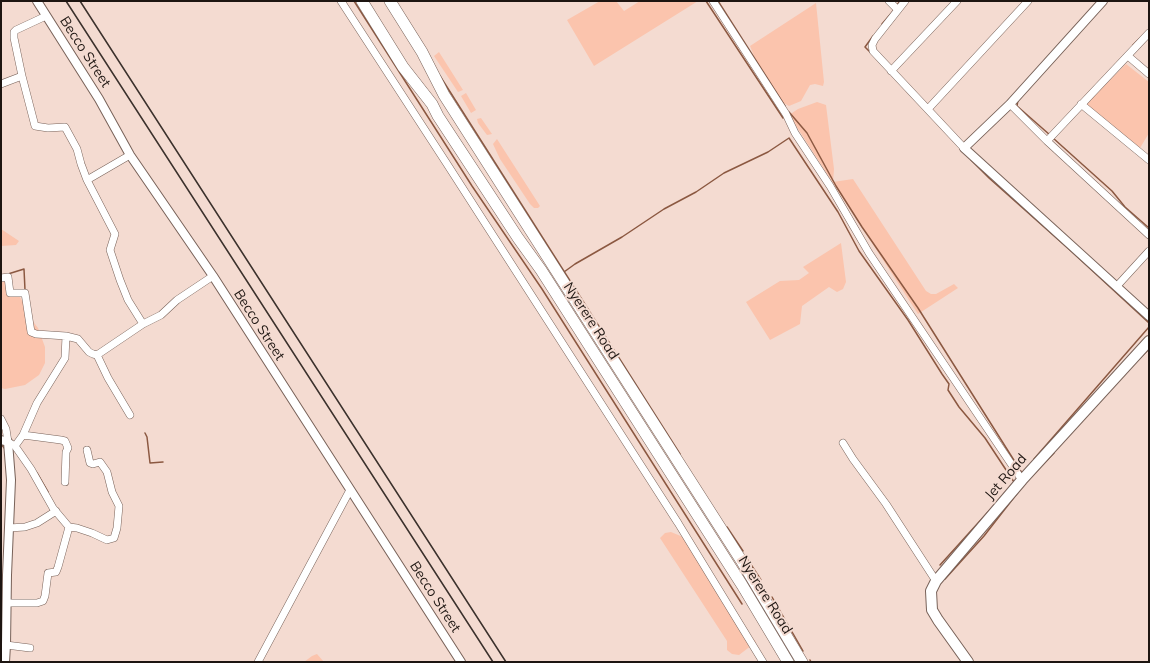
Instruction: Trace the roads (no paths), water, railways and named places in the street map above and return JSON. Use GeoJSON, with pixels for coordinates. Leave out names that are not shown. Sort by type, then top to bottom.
{"type":"FeatureCollection","features":[{"type":"Feature","properties":{"kind":"highway","name":"Nyerere Road"},"geometry":{"type":"LineString","coordinates":[[362,1],[403,67],[432,104],[438,116],[518,238],[541,270],[742,585],[788,662]]}},
{"type":"Feature","properties":{"kind":"highway","name":"Nyerere Road"},"geometry":{"type":"LineString","coordinates":[[390,1],[422,52],[448,101],[741,560],[802,662]]}},
{"type":"Feature","properties":{"kind":"main road","name":"Jet Road"},"geometry":{"type":"LineString","coordinates":[[968,662],[932,610],[931,591],[936,581],[1022,480],[1149,341]]}},
{"type":"Feature","properties":{"kind":"main road","name":"Jet Road"},"geometry":{"type":"LineString","coordinates":[[956,645],[964,662]]}},
{"type":"Feature","properties":{"kind":"street","name":"Becco Street"},"geometry":{"type":"LineString","coordinates":[[37,1],[99,99],[130,155],[213,276],[461,662]]}},
{"type":"Feature","properties":{"kind":"street"},"geometry":{"type":"LineString","coordinates":[[341,1],[452,170],[678,523],[763,662]]}},
{"type":"Feature","properties":{"kind":"street"},"geometry":{"type":"LineString","coordinates":[[713,1],[786,114],[795,133],[830,186],[869,253],[1022,480]]}},
{"type":"Feature","properties":{"kind":"street"},"geometry":{"type":"LineString","coordinates":[[889,1],[898,10]]}},
{"type":"Feature","properties":{"kind":"street"},"geometry":{"type":"LineString","coordinates":[[905,1],[875,39],[872,45],[875,54],[964,148],[1118,286],[1149,316]]}},
{"type":"Feature","properties":{"kind":"street"},"geometry":{"type":"LineString","coordinates":[[891,71],[957,1]]}},
{"type":"Feature","properties":{"kind":"street"},"geometry":{"type":"LineString","coordinates":[[928,110],[1028,1]]}},
{"type":"Feature","properties":{"kind":"street"},"geometry":{"type":"LineString","coordinates":[[964,148],[1010,104],[1103,1]]}},
{"type":"Feature","properties":{"kind":"street"},"geometry":{"type":"LineString","coordinates":[[46,16],[14,32],[22,76],[35,126],[48,128],[65,127],[76,149],[80,164],[87,180],[115,234],[110,250],[128,300],[143,324]]}},
{"type":"Feature","properties":{"kind":"street"},"geometry":{"type":"LineString","coordinates":[[1048,141],[1149,33]]}},
{"type":"Feature","properties":{"kind":"street"},"geometry":{"type":"LineString","coordinates":[[1128,56],[1149,74]]}},
{"type":"Feature","properties":{"kind":"street"},"geometry":{"type":"LineString","coordinates":[[1,84],[22,76]]}},
{"type":"Feature","properties":{"kind":"street"},"geometry":{"type":"LineString","coordinates":[[1010,104],[1149,235]]}},
{"type":"Feature","properties":{"kind":"street"},"geometry":{"type":"LineString","coordinates":[[1082,104],[1149,160]]}},
{"type":"Feature","properties":{"kind":"street"},"geometry":{"type":"LineString","coordinates":[[87,180],[130,155]]}},
{"type":"Feature","properties":{"kind":"street"},"geometry":{"type":"LineString","coordinates":[[1118,286],[1149,251]]}},
{"type":"Feature","properties":{"kind":"street"},"geometry":{"type":"LineString","coordinates":[[97,355],[143,324],[161,315],[178,300],[213,276]]}},
{"type":"Feature","properties":{"kind":"street"},"geometry":{"type":"LineString","coordinates":[[1,278],[8,277],[10,294],[25,293],[32,332],[36,334],[66,336],[78,339],[89,352],[97,355],[108,378],[130,415]]}},
{"type":"Feature","properties":{"kind":"street"},"geometry":{"type":"LineString","coordinates":[[8,443],[23,434],[37,403],[65,358],[66,336]]}},
{"type":"Feature","properties":{"kind":"street"},"geometry":{"type":"LineString","coordinates":[[1,419],[6,429],[11,480],[7,575],[8,603],[4,615],[6,645],[4,657]]}},
{"type":"Feature","properties":{"kind":"street"},"geometry":{"type":"LineString","coordinates":[[23,434],[65,441],[68,448],[66,452],[65,482]]}},
{"type":"Feature","properties":{"kind":"street"},"geometry":{"type":"LineString","coordinates":[[8,443],[31,468],[56,511],[69,527],[78,528],[107,540],[114,538],[117,528],[119,506],[112,492],[107,472],[100,462],[93,464],[90,463],[87,450]]}},
{"type":"Feature","properties":{"kind":"street"},"geometry":{"type":"LineString","coordinates":[[843,443],[852,459],[886,504],[936,581]]}},
{"type":"Feature","properties":{"kind":"street"},"geometry":{"type":"LineString","coordinates":[[258,662],[350,490]]}},
{"type":"Feature","properties":{"kind":"street"},"geometry":{"type":"LineString","coordinates":[[9,528],[25,527],[37,523],[56,511]]}},
{"type":"Feature","properties":{"kind":"street"},"geometry":{"type":"LineString","coordinates":[[8,603],[37,603],[43,601],[48,573],[56,572],[69,527]]}},
{"type":"Feature","properties":{"kind":"street"},"geometry":{"type":"LineString","coordinates":[[6,645],[30,648]]}},
{"type":"Feature","properties":{"kind":"waterway"},"geometry":{"type":"LineString","coordinates":[[354,1],[472,186],[542,289],[742,604]]}},
{"type":"Feature","properties":{"kind":"waterway"},"geometry":{"type":"LineString","coordinates":[[706,1],[783,118]]}},
{"type":"Feature","properties":{"kind":"waterway"},"geometry":{"type":"LineString","coordinates":[[718,1],[785,106]]}},
{"type":"Feature","properties":{"kind":"waterway"},"geometry":{"type":"LineString","coordinates":[[897,5],[900,1]]}},
{"type":"Feature","properties":{"kind":"waterway"},"geometry":{"type":"LineString","coordinates":[[882,24],[894,10]]}},
{"type":"Feature","properties":{"kind":"waterway"},"geometry":{"type":"LineString","coordinates":[[871,53],[865,47],[873,36]]}},
{"type":"Feature","properties":{"kind":"waterway"},"geometry":{"type":"LineString","coordinates":[[1133,45],[1140,38]]}},
{"type":"Feature","properties":{"kind":"waterway"},"geometry":{"type":"LineString","coordinates":[[440,76],[680,454]]}},
{"type":"Feature","properties":{"kind":"waterway"},"geometry":{"type":"LineString","coordinates":[[1018,100],[1017,106],[1050,135]]}},
{"type":"Feature","properties":{"kind":"waterway"},"geometry":{"type":"LineString","coordinates":[[789,112],[807,133],[836,186],[862,227],[918,308],[1022,473]]}},
{"type":"Feature","properties":{"kind":"waterway"},"geometry":{"type":"LineString","coordinates":[[564,272],[622,237],[664,209],[696,192],[724,173],[768,152],[789,138],[838,212],[859,251],[908,320],[949,384],[948,390],[959,407],[985,438],[1014,482]]}},
{"type":"Feature","properties":{"kind":"waterway"},"geometry":{"type":"LineString","coordinates":[[1053,138],[1112,191],[1125,207],[1149,228]]}},
{"type":"Feature","properties":{"kind":"waterway"},"geometry":{"type":"LineString","coordinates":[[971,160],[1149,323]]}},
{"type":"Feature","properties":{"kind":"waterway"},"geometry":{"type":"LineString","coordinates":[[8,274],[24,269],[25,290]]}},
{"type":"Feature","properties":{"kind":"waterway"},"geometry":{"type":"LineString","coordinates":[[1034,459],[1149,327]]}},
{"type":"Feature","properties":{"kind":"waterway"},"geometry":{"type":"LineString","coordinates":[[1134,364],[1149,349]]}},
{"type":"Feature","properties":{"kind":"waterway"},"geometry":{"type":"LineString","coordinates":[[145,433],[147,437],[150,463],[163,462]]}},
{"type":"Feature","properties":{"kind":"waterway"},"geometry":{"type":"LineString","coordinates":[[1,444],[5,449]]}},
{"type":"Feature","properties":{"kind":"waterway"},"geometry":{"type":"LineString","coordinates":[[1030,478],[1054,453]]}},
{"type":"Feature","properties":{"kind":"waterway"},"geometry":{"type":"LineString","coordinates":[[37,473],[48,492]]}},
{"type":"Feature","properties":{"kind":"waterway"},"geometry":{"type":"LineString","coordinates":[[945,579],[984,536],[1026,482]]}},
{"type":"Feature","properties":{"kind":"waterway"},"geometry":{"type":"LineString","coordinates":[[940,565],[1007,491]]}},
{"type":"Feature","properties":{"kind":"waterway"},"geometry":{"type":"LineString","coordinates":[[727,527],[743,551]]}},
{"type":"Feature","properties":{"kind":"waterway"},"geometry":{"type":"LineString","coordinates":[[748,560],[761,580]]}},
{"type":"Feature","properties":{"kind":"waterway"},"geometry":{"type":"LineString","coordinates":[[772,597],[803,651]]}},
{"type":"Feature","properties":{"kind":"railway"},"geometry":{"type":"LineString","coordinates":[[66,1],[493,662]]}},
{"type":"Feature","properties":{"kind":"railway"},"geometry":{"type":"LineString","coordinates":[[80,1],[506,662]]}}]}
